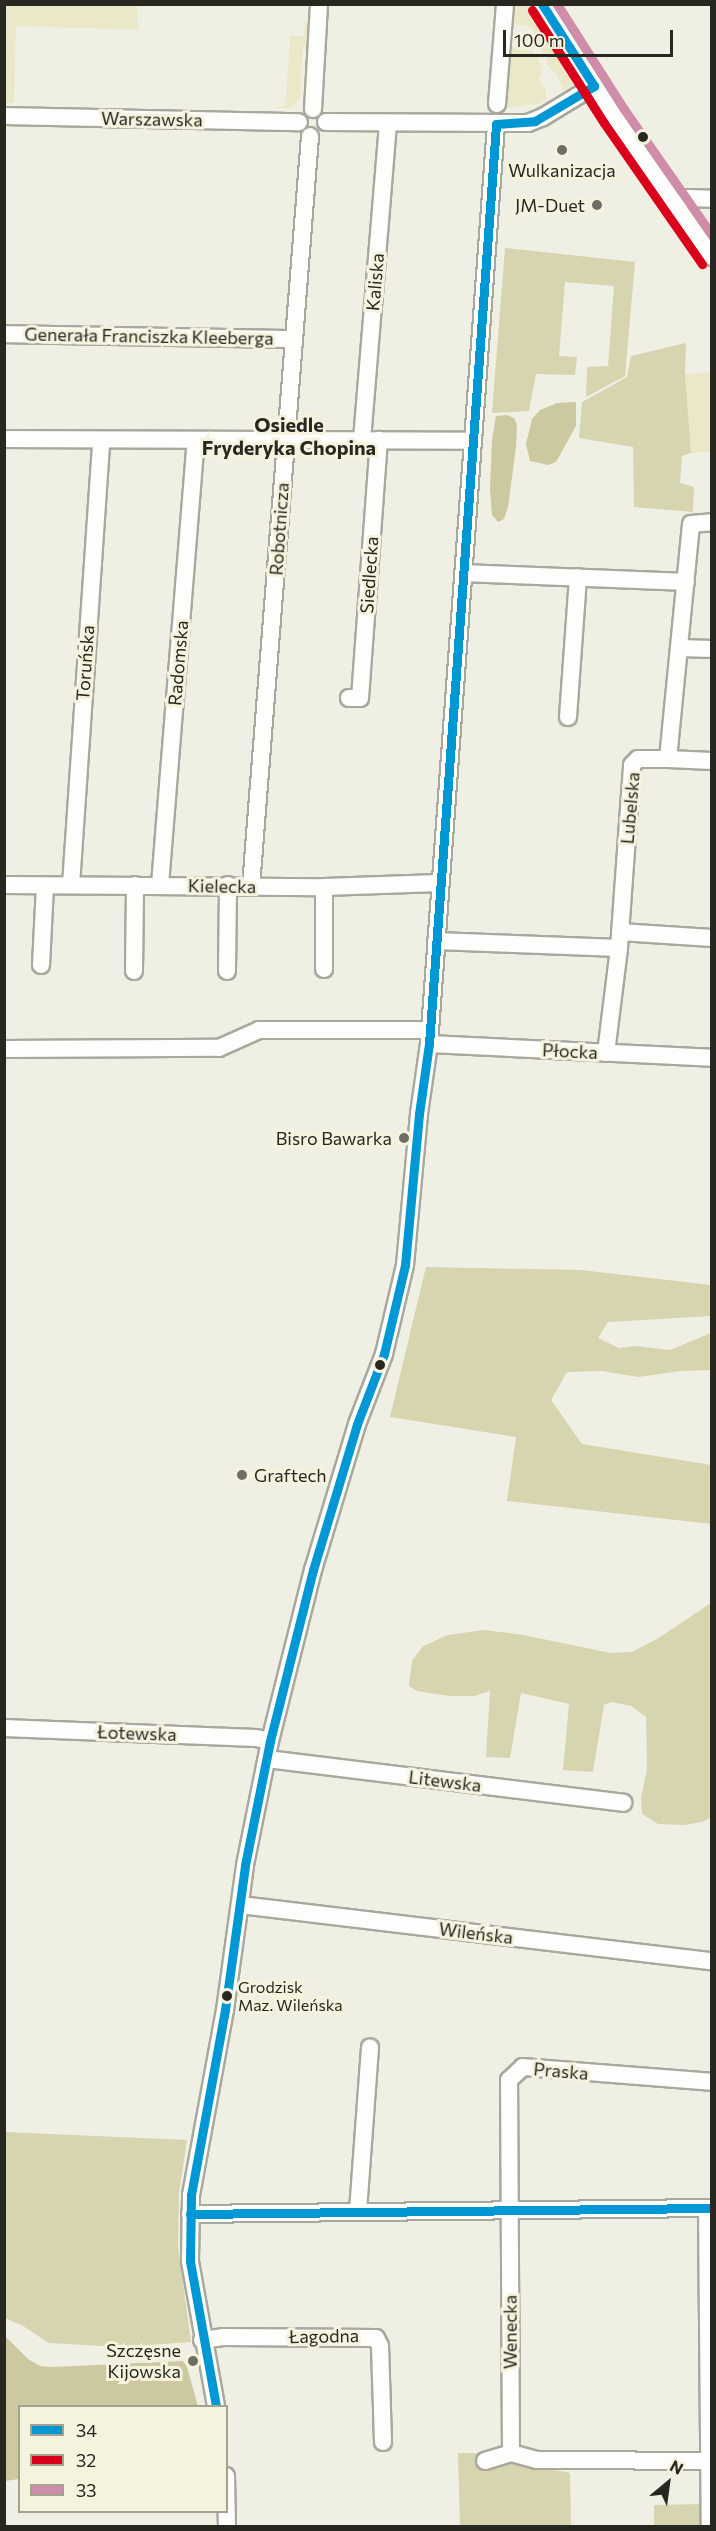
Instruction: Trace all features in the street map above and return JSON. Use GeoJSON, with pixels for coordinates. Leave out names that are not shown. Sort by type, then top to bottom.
{"type":"FeatureCollection","features":[{"type":"Feature","properties":{"kind":"street"},"geometry":{"type":"LineString","coordinates":[[313,109],[319,4]]}},
{"type":"Feature","properties":{"kind":"street"},"geometry":{"type":"LineString","coordinates":[[497,104],[505,4]]}},
{"type":"Feature","properties":{"kind":"street"},"geometry":{"type":"LineString","coordinates":[[542,4],[594,86],[711,257]]}},
{"type":"Feature","properties":{"kind":"street"},"geometry":{"type":"LineString","coordinates":[[326,122],[496,124],[536,121],[594,86]]}},
{"type":"Feature","properties":{"kind":"street"},"geometry":{"type":"LineString","coordinates":[[313,109],[320,112],[326,122],[322,132],[310,136],[301,130],[299,122],[305,111],[313,109]]}},
{"type":"Feature","properties":{"kind":"street","name":"Warszawska"},"geometry":{"type":"LineString","coordinates":[[4,116],[299,122]]}},
{"type":"Feature","properties":{"kind":"street","name":"Kaliska"},"geometry":{"type":"LineString","coordinates":[[371,440],[388,123]]}},
{"type":"Feature","properties":{"kind":"street"},"geometry":{"type":"LineString","coordinates":[[216,2405],[202,2340],[190,2261],[190,2214],[240,1905],[270,1741],[313,1570],[356,1426],[384,1354],[405,1265],[419,1114],[430,1037],[439,883],[496,124]]}},
{"type":"Feature","properties":{"kind":"street","name":"Robotnicza"},"geometry":{"type":"LineString","coordinates":[[251,886],[310,136]]}},
{"type":"Feature","properties":{"kind":"street"},"geometry":{"type":"LineString","coordinates":[[675,204],[689,198],[711,199]]}},
{"type":"Feature","properties":{"kind":"street","name":"Generała Franciszka Kleeberga"},"geometry":{"type":"LineString","coordinates":[[4,334],[293,339]]}},
{"type":"Feature","properties":{"kind":"street"},"geometry":{"type":"LineString","coordinates":[[4,439],[472,441]]}},
{"type":"Feature","properties":{"kind":"street","name":"Radomska"},"geometry":{"type":"LineString","coordinates":[[160,885],[196,440]]}},
{"type":"Feature","properties":{"kind":"street","name":"Siedlecka"},"geometry":{"type":"LineString","coordinates":[[349,698],[360,698],[371,440]]}},
{"type":"Feature","properties":{"kind":"street","name":"Toruńska"},"geometry":{"type":"LineString","coordinates":[[71,885],[101,441]]}},
{"type":"Feature","properties":{"kind":"street"},"geometry":{"type":"LineString","coordinates":[[668,759],[691,524],[711,522]]}},
{"type":"Feature","properties":{"kind":"street"},"geometry":{"type":"LineString","coordinates":[[464,573],[686,582]]}},
{"type":"Feature","properties":{"kind":"street"},"geometry":{"type":"LineString","coordinates":[[568,717],[578,577]]}},
{"type":"Feature","properties":{"kind":"street"},"geometry":{"type":"LineString","coordinates":[[680,648],[711,649]]}},
{"type":"Feature","properties":{"kind":"street","name":"Lubelska"},"geometry":{"type":"LineString","coordinates":[[606,1053],[620,940],[632,765],[638,759],[711,761]]}},
{"type":"Feature","properties":{"kind":"street","name":"Kielecka"},"geometry":{"type":"LineString","coordinates":[[4,885],[324,887],[439,883]]}},
{"type":"Feature","properties":{"kind":"street"},"geometry":{"type":"LineString","coordinates":[[134,971],[135,885]]}},
{"type":"Feature","properties":{"kind":"street"},"geometry":{"type":"LineString","coordinates":[[227,971],[228,885]]}},
{"type":"Feature","properties":{"kind":"street"},"geometry":{"type":"LineString","coordinates":[[41,965],[45,886]]}},
{"type":"Feature","properties":{"kind":"street"},"geometry":{"type":"LineString","coordinates":[[324,887],[324,969]]}},
{"type":"Feature","properties":{"kind":"street"},"geometry":{"type":"LineString","coordinates":[[436,941],[711,938]]}},
{"type":"Feature","properties":{"kind":"street","name":"Płocka"},"geometry":{"type":"LineString","coordinates":[[4,1049],[219,1047],[259,1030],[430,1037],[606,1053],[711,1058]]}},
{"type":"Feature","properties":{"kind":"street","name":"Łotewska"},"geometry":{"type":"LineString","coordinates":[[4,1728],[256,1738],[270,1741]]}},
{"type":"Feature","properties":{"kind":"street","name":"Litewska"},"geometry":{"type":"LineString","coordinates":[[267,1758],[623,1803]]}},
{"type":"Feature","properties":{"kind":"street","name":"Wileńska"},"geometry":{"type":"LineString","coordinates":[[240,1905],[711,1960]]}},
{"type":"Feature","properties":{"kind":"street"},"geometry":{"type":"LineString","coordinates":[[358,2211],[370,2047]]}},
{"type":"Feature","properties":{"kind":"street","name":"Praska"},"geometry":{"type":"LineString","coordinates":[[509,2211],[509,2079],[523,2067],[711,2082]]}},
{"type":"Feature","properties":{"kind":"street"},"geometry":{"type":"LineString","coordinates":[[190,2214],[709,2208],[710,2526]]}},
{"type":"Feature","properties":{"kind":"street","name":"Wenecka"},"geometry":{"type":"LineString","coordinates":[[509,2211],[511,2453]]}},
{"type":"Feature","properties":{"kind":"street","name":"Łagodna"},"geometry":{"type":"LineString","coordinates":[[202,2340],[246,2337],[376,2338],[380,2346],[383,2442]]}},
{"type":"Feature","properties":{"kind":"street"},"geometry":{"type":"LineString","coordinates":[[484,2461],[511,2453],[537,2460],[710,2462]]}},
{"type":"Feature","properties":{"kind":"shaded area"},"geometry":{"type":"Polygon","coordinates":[[[4,5],[137,5],[138,30],[16,26],[14,103],[5,103],[4,5]]]}},
{"type":"Feature","properties":{"kind":"shaded area"},"geometry":{"type":"Polygon","coordinates":[[[513,5],[531,5],[556,46],[573,76],[571,85],[563,91],[558,76],[547,65],[548,57],[536,45],[532,29],[524,25],[517,25],[511,18],[513,5]]]}},
{"type":"Feature","properties":{"kind":"shaded area"},"geometry":{"type":"Polygon","coordinates":[[[305,20],[309,23],[307,45],[303,46],[300,99],[290,108],[271,108],[285,106],[290,40],[288,36],[304,36],[305,20]]]}},
{"type":"Feature","properties":{"kind":"shaded area"},"geometry":{"type":"Polygon","coordinates":[[[509,43],[516,49],[533,51],[543,67],[539,80],[546,90],[546,99],[538,104],[500,109],[509,43]]]}},
{"type":"Feature","properties":{"kind":"shaded area"},"geometry":{"type":"Polygon","coordinates":[[[505,248],[635,262],[625,376],[586,397],[587,367],[608,366],[614,286],[565,282],[559,356],[577,357],[575,375],[536,374],[529,411],[492,413],[505,248]]]}},
{"type":"Feature","properties":{"kind":"shaded area"},"geometry":{"type":"Polygon","coordinates":[[[686,343],[685,374],[691,453],[682,456],[680,483],[694,487],[693,512],[634,507],[633,447],[579,438],[582,402],[627,377],[631,356],[686,343]]]}},
{"type":"Feature","properties":{"kind":"shaded area"},"geometry":{"type":"Polygon","coordinates":[[[711,372],[711,452],[691,453],[685,374],[711,372]]]}},
{"type":"Feature","properties":{"kind":"shaded area"},"geometry":{"type":"Polygon","coordinates":[[[576,402],[576,426],[556,462],[548,465],[530,461],[526,444],[532,419],[540,410],[557,403],[576,402]]]}},
{"type":"Feature","properties":{"kind":"shaded area"},"geometry":{"type":"Polygon","coordinates":[[[507,415],[514,418],[517,425],[516,447],[508,507],[504,519],[498,522],[492,515],[490,489],[492,440],[496,416],[507,415]]]}},
{"type":"Feature","properties":{"kind":"shaded area"},"geometry":{"type":"Polygon","coordinates":[[[426,1267],[581,1270],[711,1285],[711,1316],[608,1322],[598,1338],[619,1348],[636,1346],[670,1350],[711,1333],[711,1370],[680,1371],[638,1377],[602,1371],[567,1372],[551,1400],[582,1444],[711,1465],[711,1524],[507,1501],[516,1437],[390,1417],[426,1267]]]}},
{"type":"Feature","properties":{"kind":"shaded area"},"geometry":{"type":"Polygon","coordinates":[[[711,1603],[712,1817],[702,1822],[684,1825],[658,1824],[642,1814],[641,1798],[647,1769],[646,1717],[631,1706],[612,1702],[604,1705],[593,1772],[563,1770],[569,1704],[521,1693],[510,1758],[486,1757],[490,1691],[475,1696],[449,1696],[417,1691],[409,1686],[412,1661],[423,1646],[448,1635],[484,1630],[523,1635],[611,1653],[632,1652],[657,1639],[711,1603]]]}},
{"type":"Feature","properties":{"kind":"shaded area"},"geometry":{"type":"Polygon","coordinates":[[[5,2132],[187,2140],[179,2193],[178,2246],[191,2342],[120,2347],[49,2343],[23,2326],[5,2318],[5,2132]]]}},
{"type":"Feature","properties":{"kind":"shaded area"},"geometry":{"type":"Polygon","coordinates":[[[5,2336],[28,2359],[40,2366],[183,2361],[187,2367],[198,2405],[18,2405],[18,2479],[5,2481],[5,2336]]]}},
{"type":"Feature","properties":{"kind":"shaded area"},"geometry":{"type":"Polygon","coordinates":[[[458,2453],[490,2453],[507,2460],[570,2473],[571,2526],[460,2526],[458,2453]]]}},
{"type":"Feature","properties":{"kind":"shaded area"},"geometry":{"type":"Polygon","coordinates":[[[703,2504],[702,2526],[654,2526],[654,2505],[703,2504]]]}},
{"type":"Feature","properties":{"kind":"transit line","name":"34"},"geometry":{"type":"LineString","coordinates":[[216,2405],[190,2261],[191,2195],[225,2010],[245,1865],[270,1741],[313,1570],[357,1424],[384,1354],[405,1265],[419,1114],[429,1044],[496,124],[535,121],[594,86],[542,4]]}},
{"type":"Feature","properties":{"kind":"transit line","name":"33"},"geometry":{"type":"LineString","coordinates":[[557,4],[624,109],[712,235]]}},
{"type":"Feature","properties":{"kind":"transit line","name":"32"},"geometry":{"type":"LineString","coordinates":[[532,10],[604,123],[702,264]]}},
{"type":"Feature","properties":{"kind":"transit line","name":"34"},"geometry":{"type":"LineString","coordinates":[[190,2214],[712,2208]]}},
{"type":"Feature","properties":{"kind":"place","name":"Wulkanizacja"},"geometry":{"type":"Point","coordinates":[562,150]}},
{"type":"Feature","properties":{"kind":"place","name":"JM-Duet"},"geometry":{"type":"Point","coordinates":[597,205]}},
{"type":"Feature","properties":{"kind":"place","name":"Bisro Bawarka"},"geometry":{"type":"Point","coordinates":[404,1138]}},
{"type":"Feature","properties":{"kind":"place","name":"Graftech"},"geometry":{"type":"Point","coordinates":[242,1475]}},
{"type":"Feature","properties":{"kind":"place","name":"Grodzisk Maz. Wileńska"},"geometry":{"type":"Point","coordinates":[227,1996]}},
{"type":"Feature","properties":{"kind":"place","name":"Szczęsne Kijowska"},"geometry":{"type":"Point","coordinates":[193,2361]}},
{"type":"Feature","properties":{"kind":"district","name":"Osiedle Fryderyka Chopina"},"geometry":{"type":"Point","coordinates":[289,436]}}]}
